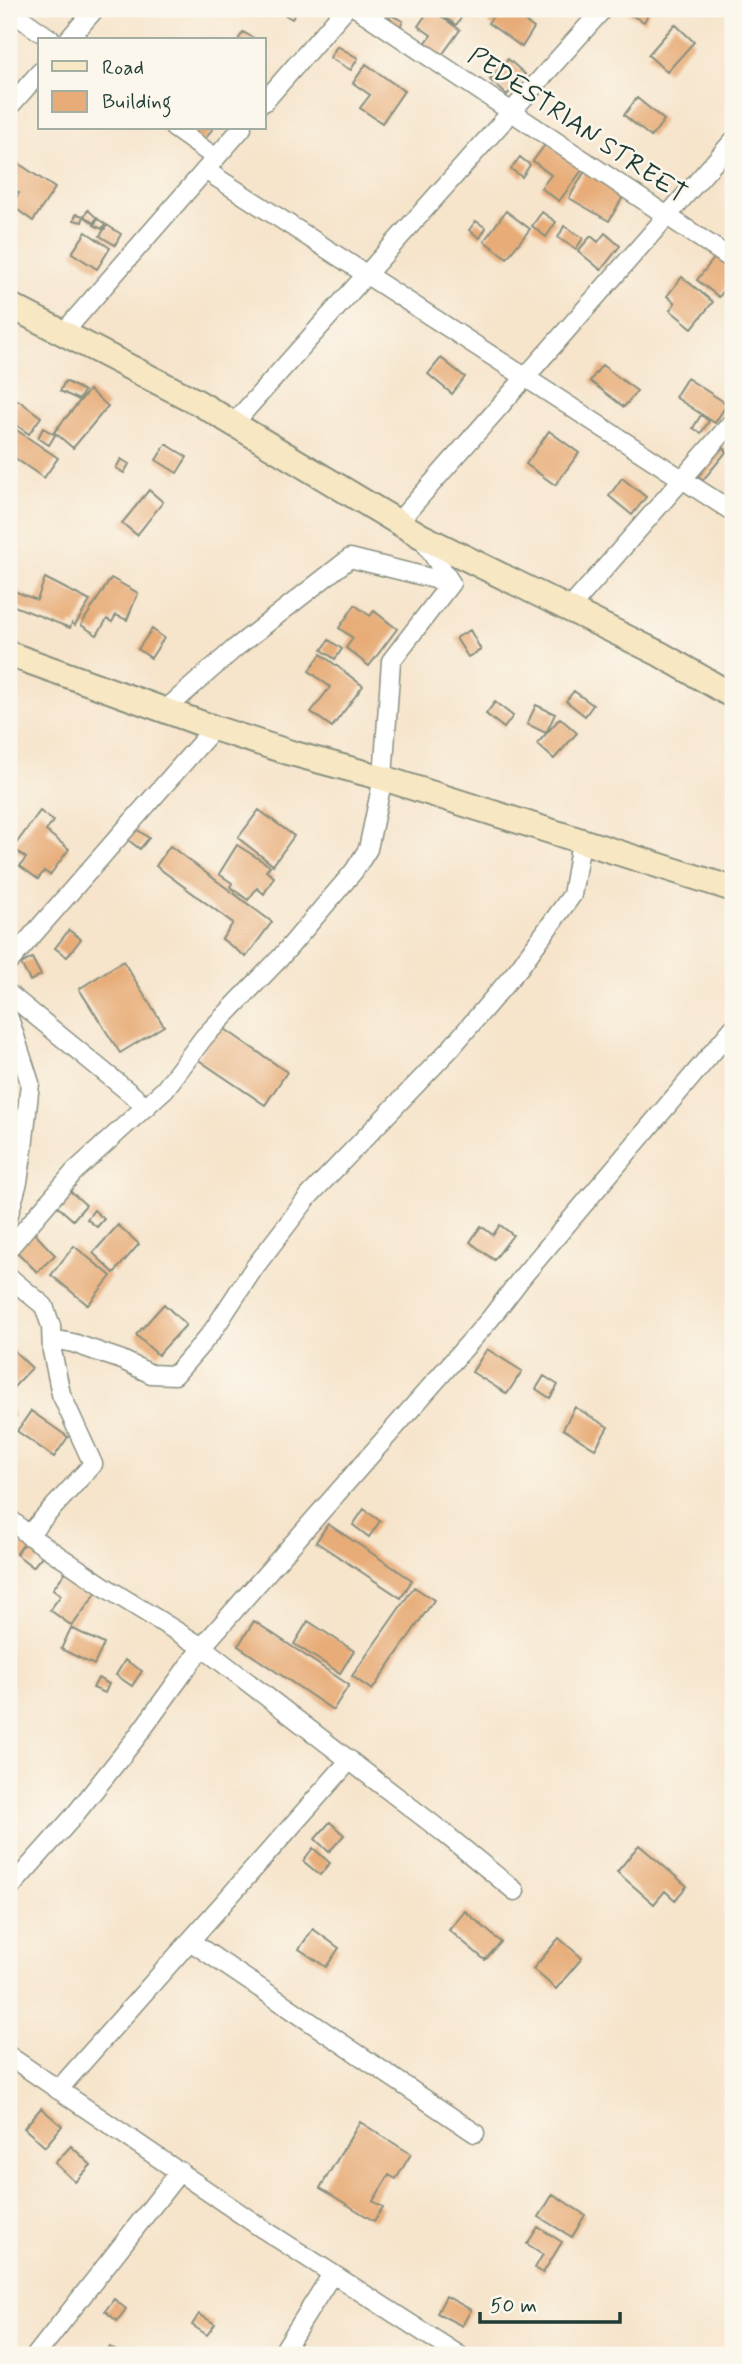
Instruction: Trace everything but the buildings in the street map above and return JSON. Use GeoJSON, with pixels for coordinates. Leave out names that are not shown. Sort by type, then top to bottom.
{"type":"FeatureCollection","features":[{"type":"Feature","properties":{"kind":"main road"},"geometry":{"type":"LineString","coordinates":[[9,305],[199,403],[421,536],[660,654],[733,696]]}},
{"type":"Feature","properties":{"kind":"main road"},"geometry":{"type":"LineString","coordinates":[[9,654],[214,729],[383,778],[733,889]]}},
{"type":"Feature","properties":{"kind":"street"},"geometry":{"type":"LineString","coordinates":[[9,9],[49,38]]}},
{"type":"Feature","properties":{"kind":"street"},"geometry":{"type":"LineString","coordinates":[[70,38],[96,9]]}},
{"type":"Feature","properties":{"kind":"street"},"geometry":{"type":"LineString","coordinates":[[266,100],[345,9]]}},
{"type":"Feature","properties":{"kind":"street","name":"PEDESTRIAN STREET"},"geometry":{"type":"LineString","coordinates":[[358,9],[733,260]]}},
{"type":"Feature","properties":{"kind":"street"},"geometry":{"type":"LineString","coordinates":[[234,423],[603,9]]}},
{"type":"Feature","properties":{"kind":"street"},"geometry":{"type":"LineString","coordinates":[[9,107],[38,74]]}},
{"type":"Feature","properties":{"kind":"street"},"geometry":{"type":"LineString","coordinates":[[176,130],[210,164],[366,275],[733,512]]}},
{"type":"Feature","properties":{"kind":"street"},"geometry":{"type":"LineString","coordinates":[[63,333],[240,130]]}},
{"type":"Feature","properties":{"kind":"street"},"geometry":{"type":"LineString","coordinates":[[398,522],[733,141]]}},
{"type":"Feature","properties":{"kind":"street"},"geometry":{"type":"LineString","coordinates":[[570,608],[733,421]]}},
{"type":"Feature","properties":{"kind":"street"},"geometry":{"type":"LineString","coordinates":[[421,536],[451,583]]}},
{"type":"Feature","properties":{"kind":"street"},"geometry":{"type":"LineString","coordinates":[[164,710],[234,649],[350,558],[451,583]]}},
{"type":"Feature","properties":{"kind":"street"},"geometry":{"type":"LineString","coordinates":[[9,1244],[74,1172],[165,1089],[204,1037],[280,958],[354,871],[368,849],[383,778],[391,661],[451,583]]}},
{"type":"Feature","properties":{"kind":"street"},"geometry":{"type":"LineString","coordinates":[[9,962],[214,729]]}},
{"type":"Feature","properties":{"kind":"street"},"geometry":{"type":"LineString","coordinates":[[52,1339],[74,1343],[122,1360],[151,1374],[175,1375],[212,1332],[254,1268],[309,1196],[451,1048],[520,968],[572,895],[581,842]]}},
{"type":"Feature","properties":{"kind":"street"},"geometry":{"type":"LineString","coordinates":[[9,994],[147,1107]]}},
{"type":"Feature","properties":{"kind":"street"},"geometry":{"type":"LineString","coordinates":[[9,1018],[30,1083],[19,1171],[9,1214]]}},
{"type":"Feature","properties":{"kind":"street"},"geometry":{"type":"LineString","coordinates":[[9,1889],[121,1758],[202,1647],[490,1319],[523,1276],[733,1028]]}},
{"type":"Feature","properties":{"kind":"street"},"geometry":{"type":"LineString","coordinates":[[9,1277],[44,1306],[51,1326],[61,1394],[93,1464],[28,1535]]}},
{"type":"Feature","properties":{"kind":"street"},"geometry":{"type":"LineString","coordinates":[[9,1518],[28,1535],[105,1587],[202,1647],[515,1891]]}},
{"type":"Feature","properties":{"kind":"street"},"geometry":{"type":"LineString","coordinates":[[58,2091],[350,1760]]}},
{"type":"Feature","properties":{"kind":"street"},"geometry":{"type":"LineString","coordinates":[[190,1941],[475,2133]]}},
{"type":"Feature","properties":{"kind":"street"},"geometry":{"type":"LineString","coordinates":[[9,2056],[332,2274],[458,2355]]}},
{"type":"Feature","properties":{"kind":"street"},"geometry":{"type":"LineString","coordinates":[[36,2355],[180,2171]]}},
{"type":"Feature","properties":{"kind":"street"},"geometry":{"type":"LineString","coordinates":[[281,2355],[332,2274]]}}]}
